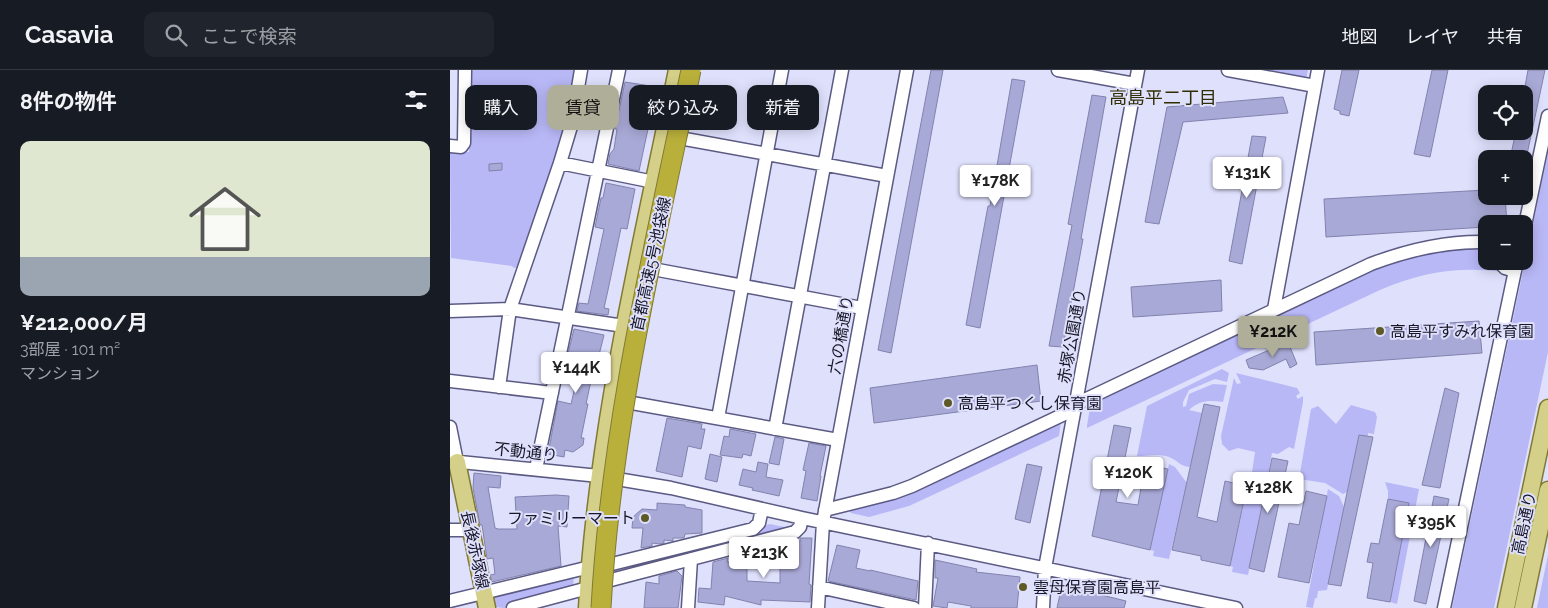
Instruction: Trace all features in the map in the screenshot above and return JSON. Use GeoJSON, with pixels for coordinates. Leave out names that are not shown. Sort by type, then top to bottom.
{"type":"FeatureCollection","features":[{"type":"Feature","properties":{"kind":"highway","name":"首都高速5号池袋線"},"geometry":{"type":"LineString","coordinates":[[594,608],[606,475],[617,400],[630,328],[684,70]]}},
{"type":"Feature","properties":{"kind":"highway","name":"首都高速5号池袋線"},"geometry":{"type":"LineString","coordinates":[[601,608],[613,477],[624,402],[691,70]]}},
{"type":"Feature","properties":{"kind":"main road"},"geometry":{"type":"LineString","coordinates":[[587,608],[599,476],[610,399],[677,70]]}},
{"type":"Feature","properties":{"kind":"main road"},"geometry":{"type":"LineString","coordinates":[[609,608],[621,479],[632,402],[700,70]]}},
{"type":"Feature","properties":{"kind":"main road","name":"高島通り"},"geometry":{"type":"LineString","coordinates":[[1506,608],[1548,408]]}},
{"type":"Feature","properties":{"kind":"main road","name":"長後赤塚線"},"geometry":{"type":"LineString","coordinates":[[454,461],[485,601]]}},
{"type":"Feature","properties":{"kind":"main road","name":"高島通り"},"geometry":{"type":"LineString","coordinates":[[1523,608],[1548,490]]}},
{"type":"Feature","properties":{"kind":"street"},"geometry":{"type":"LineString","coordinates":[[450,146],[461,147],[464,143],[465,70]]}},
{"type":"Feature","properties":{"kind":"street"},"geometry":{"type":"LineString","coordinates":[[499,387],[510,309],[572,123],[581,70]]}},
{"type":"Feature","properties":{"kind":"street"},"geometry":{"type":"LineString","coordinates":[[536,469],[619,70]]}},
{"type":"Feature","properties":{"kind":"street"},"geometry":{"type":"LineString","coordinates":[[718,418],[782,70]]}},
{"type":"Feature","properties":{"kind":"street"},"geometry":{"type":"LineString","coordinates":[[775,429],[842,70]]}},
{"type":"Feature","properties":{"kind":"street","name":"六の橋通り"},"geometry":{"type":"LineString","coordinates":[[818,608],[824,516],[906,70]]}},
{"type":"Feature","properties":{"kind":"street"},"geometry":{"type":"LineString","coordinates":[[1058,70],[1135,84]]}},
{"type":"Feature","properties":{"kind":"street","name":"赤塚公園通り"},"geometry":{"type":"LineString","coordinates":[[1043,608],[1045,568],[1138,70]]}},
{"type":"Feature","properties":{"kind":"street"},"geometry":{"type":"LineString","coordinates":[[1228,70],[1315,86]]}},
{"type":"Feature","properties":{"kind":"street"},"geometry":{"type":"LineString","coordinates":[[1274,310],[1318,70]]}},
{"type":"Feature","properties":{"kind":"street"},"geometry":{"type":"LineString","coordinates":[[1533,163],[1548,116]]}},
{"type":"Feature","properties":{"kind":"street"},"geometry":{"type":"LineString","coordinates":[[685,139],[887,176]]}},
{"type":"Feature","properties":{"kind":"street"},"geometry":{"type":"LineString","coordinates":[[560,163],[654,182]]}},
{"type":"Feature","properties":{"kind":"street"},"geometry":{"type":"LineString","coordinates":[[824,516],[912,486],[1371,264],[1389,257],[1428,247],[1478,242]]}},
{"type":"Feature","properties":{"kind":"street"},"geometry":{"type":"LineString","coordinates":[[1466,243],[1478,247]]}},
{"type":"Feature","properties":{"kind":"street"},"geometry":{"type":"LineString","coordinates":[[658,270],[862,308]]}},
{"type":"Feature","properties":{"kind":"street"},"geometry":{"type":"LineString","coordinates":[[1444,608],[1515,270]]}},
{"type":"Feature","properties":{"kind":"street"},"geometry":{"type":"LineString","coordinates":[[450,311],[510,309],[624,326]]}},
{"type":"Feature","properties":{"kind":"street"},"geometry":{"type":"LineString","coordinates":[[450,381],[552,392]]}},
{"type":"Feature","properties":{"kind":"street"},"geometry":{"type":"LineString","coordinates":[[632,402],[838,440]]}},
{"type":"Feature","properties":{"kind":"street"},"geometry":{"type":"LineString","coordinates":[[450,426],[454,461]]}},
{"type":"Feature","properties":{"kind":"street","name":"不動通り"},"geometry":{"type":"LineString","coordinates":[[454,461],[621,479],[671,488],[802,518],[824,516],[928,543],[1236,608]]}},
{"type":"Feature","properties":{"kind":"street"},"geometry":{"type":"LineString","coordinates":[[611,572],[753,529],[759,523],[762,509]]}},
{"type":"Feature","properties":{"kind":"street"},"geometry":{"type":"LineString","coordinates":[[611,572],[691,559],[795,532],[800,526],[802,518]]}},
{"type":"Feature","properties":{"kind":"street"},"geometry":{"type":"LineString","coordinates":[[450,530],[470,530]]}},
{"type":"Feature","properties":{"kind":"street"},"geometry":{"type":"LineString","coordinates":[[925,608],[928,543]]}},
{"type":"Feature","properties":{"kind":"street"},"geometry":{"type":"LineString","coordinates":[[688,608],[691,559]]}},
{"type":"Feature","properties":{"kind":"street"},"geometry":{"type":"LineString","coordinates":[[450,601],[485,601],[590,566]]}},
{"type":"Feature","properties":{"kind":"street"},"geometry":{"type":"LineString","coordinates":[[513,608],[588,588]]}},
{"type":"Feature","properties":{"kind":"street"},"geometry":{"type":"LineString","coordinates":[[819,588],[874,604],[914,608]]}},
{"type":"Feature","properties":{"kind":"shaded area"},"geometry":{"type":"Polygon","coordinates":[[[473,70],[578,70],[575,85],[547,85],[547,130],[564,130],[523,266],[514,268],[512,266],[451,258],[450,151],[469,152],[469,130],[537,130],[537,85],[468,85],[468,74],[473,70]]]}},
{"type":"Feature","properties":{"kind":"shaded area"},"geometry":{"type":"Polygon","coordinates":[[[1262,70],[1308,70],[1306,79],[1262,70]]]}},
{"type":"Feature","properties":{"kind":"shaded area"},"geometry":{"type":"Polygon","coordinates":[[[1548,153],[1548,352],[1494,608],[1452,608],[1523,270],[1533,270],[1533,224],[1548,153]]]}},
{"type":"Feature","properties":{"kind":"shaded area"},"geometry":{"type":"Polygon","coordinates":[[[1478,249],[1478,270],[1456,270],[1426,275],[1380,290],[1087,428],[1091,401],[1368,269],[1394,261],[1447,250],[1478,249]]]}},
{"type":"Feature","properties":{"kind":"shaded area"},"geometry":{"type":"Polygon","coordinates":[[[1222,369],[1229,373],[1227,382],[1215,379],[1189,390],[1183,402],[1183,407],[1186,406],[1189,394],[1213,384],[1227,385],[1223,402],[1205,402],[1197,404],[1189,410],[1202,413],[1190,467],[1183,466],[1165,456],[1137,456],[1147,406],[1222,369]]]}},
{"type":"Feature","properties":{"kind":"shaded area"},"geometry":{"type":"Polygon","coordinates":[[[1236,373],[1297,388],[1300,393],[1296,396],[1298,399],[1303,396],[1294,449],[1289,447],[1278,454],[1272,453],[1267,481],[1252,472],[1255,452],[1238,448],[1229,451],[1222,444],[1221,436],[1234,378],[1237,384],[1241,383],[1236,373]]]}},
{"type":"Feature","properties":{"kind":"shaded area"},"geometry":{"type":"Polygon","coordinates":[[[1351,405],[1375,412],[1377,417],[1374,434],[1368,433],[1368,437],[1359,435],[1347,492],[1343,494],[1325,483],[1299,479],[1311,409],[1318,406],[1336,424],[1351,405]]]}},
{"type":"Feature","properties":{"kind":"shaded area"},"geometry":{"type":"Polygon","coordinates":[[[1061,421],[1059,436],[909,506],[869,517],[851,513],[848,508],[1061,421]]]}},
{"type":"Feature","properties":{"kind":"shaded area"},"geometry":{"type":"Polygon","coordinates":[[[1169,464],[1175,467],[1187,483],[1169,559],[1153,556],[1154,551],[1150,550],[1169,464]]]}},
{"type":"Feature","properties":{"kind":"shaded area"},"geometry":{"type":"Polygon","coordinates":[[[1250,476],[1258,479],[1266,486],[1248,575],[1232,572],[1233,567],[1230,566],[1250,476]]]}},
{"type":"Feature","properties":{"kind":"shaded area"},"geometry":{"type":"Polygon","coordinates":[[[1385,482],[1419,489],[1397,604],[1390,602],[1409,504],[1388,499],[1385,482]]]}},
{"type":"Feature","properties":{"kind":"shaded area"},"geometry":{"type":"Polygon","coordinates":[[[1328,489],[1339,496],[1344,507],[1327,590],[1318,591],[1313,608],[1306,607],[1328,489]]]}},
{"type":"Feature","properties":{"kind":"shaded area"},"geometry":{"type":"Polygon","coordinates":[[[770,524],[789,528],[632,571],[632,562],[770,524]]]}},
{"type":"Feature","properties":{"kind":"shaded area"},"geometry":{"type":"Polygon","coordinates":[[[1548,555],[1548,608],[1537,608],[1548,555]]]}},
{"type":"Feature","properties":{"kind":"shaded area"},"geometry":{"type":"Polygon","coordinates":[[[574,574],[573,589],[504,608],[495,607],[492,595],[574,574]]]}},
{"type":"Feature","properties":{"kind":"building"},"geometry":{"type":"Polygon","coordinates":[[[931,70],[943,70],[891,353],[878,350],[931,70]]]}},
{"type":"Feature","properties":{"kind":"building"},"geometry":{"type":"Polygon","coordinates":[[[1342,70],[1359,70],[1349,116],[1340,114],[1340,111],[1334,109],[1342,70]]]}},
{"type":"Feature","properties":{"kind":"building"},"geometry":{"type":"Polygon","coordinates":[[[1432,70],[1448,70],[1430,157],[1414,154],[1432,70]]]}},
{"type":"Feature","properties":{"kind":"building"},"geometry":{"type":"Polygon","coordinates":[[[1528,70],[1545,70],[1533,126],[1533,85],[1525,85],[1528,70]]]}},
{"type":"Feature","properties":{"kind":"building"},"geometry":{"type":"Polygon","coordinates":[[[1012,79],[1025,81],[980,328],[966,325],[988,206],[990,206],[1012,79]]]}},
{"type":"Feature","properties":{"kind":"building"},"geometry":{"type":"Polygon","coordinates":[[[625,82],[644,85],[629,85],[629,130],[648,130],[639,171],[608,164],[610,154],[614,149],[617,130],[619,130],[619,110],[625,82]]]}},
{"type":"Feature","properties":{"kind":"building"},"geometry":{"type":"Polygon","coordinates":[[[1092,95],[1106,97],[1081,239],[1083,239],[1063,347],[1049,346],[1072,225],[1068,224],[1092,95]]]}},
{"type":"Feature","properties":{"kind":"building"},"geometry":{"type":"Polygon","coordinates":[[[1283,97],[1288,113],[1183,122],[1159,224],[1145,222],[1167,107],[1283,97]]]}},
{"type":"Feature","properties":{"kind":"building"},"geometry":{"type":"Polygon","coordinates":[[[1252,136],[1266,137],[1242,264],[1229,261],[1252,136]]]}},
{"type":"Feature","properties":{"kind":"building"},"geometry":{"type":"Polygon","coordinates":[[[1514,140],[1530,140],[1528,150],[1512,150],[1514,140]]]}},
{"type":"Feature","properties":{"kind":"building"},"geometry":{"type":"Polygon","coordinates":[[[502,163],[502,170],[489,171],[489,164],[502,163]]]}},
{"type":"Feature","properties":{"kind":"building"},"geometry":{"type":"Polygon","coordinates":[[[606,183],[635,189],[627,229],[621,228],[604,308],[609,309],[608,315],[577,311],[579,303],[588,304],[604,229],[595,227],[606,183]]]}},
{"type":"Feature","properties":{"kind":"building"},"geometry":{"type":"Polygon","coordinates":[[[1478,190],[1478,205],[1506,205],[1506,215],[1478,215],[1478,228],[1326,237],[1324,199],[1478,190]]]}},
{"type":"Feature","properties":{"kind":"building"},"geometry":{"type":"Polygon","coordinates":[[[1221,280],[1222,311],[1133,317],[1131,287],[1221,280]]]}},
{"type":"Feature","properties":{"kind":"building"},"geometry":{"type":"Polygon","coordinates":[[[1479,321],[1482,353],[1316,365],[1314,332],[1479,321]]]}},
{"type":"Feature","properties":{"kind":"building"},"geometry":{"type":"Polygon","coordinates":[[[574,329],[604,335],[596,367],[598,368],[596,377],[592,376],[586,404],[588,404],[581,438],[584,438],[583,445],[573,452],[565,450],[564,457],[548,454],[558,401],[571,404],[575,387],[573,386],[574,380],[571,380],[576,356],[568,354],[574,329]]]}},
{"type":"Feature","properties":{"kind":"building"},"geometry":{"type":"Polygon","coordinates":[[[1288,342],[1297,364],[1290,368],[1286,359],[1263,370],[1249,368],[1246,360],[1288,342]]]}},
{"type":"Feature","properties":{"kind":"building"},"geometry":{"type":"Polygon","coordinates":[[[1037,365],[1041,401],[874,423],[870,388],[1037,365]]]}},
{"type":"Feature","properties":{"kind":"building"},"geometry":{"type":"Polygon","coordinates":[[[1445,388],[1459,393],[1440,488],[1422,485],[1445,388]]]}},
{"type":"Feature","properties":{"kind":"building"},"geometry":{"type":"Polygon","coordinates":[[[1204,404],[1220,407],[1197,517],[1217,522],[1225,481],[1247,486],[1230,566],[1201,560],[1201,556],[1172,550],[1204,404]]]}},
{"type":"Feature","properties":{"kind":"building"},"geometry":{"type":"Polygon","coordinates":[[[667,418],[702,424],[701,429],[705,429],[701,449],[688,446],[682,477],[656,471],[667,418]]]}},
{"type":"Feature","properties":{"kind":"building"},"geometry":{"type":"Polygon","coordinates":[[[1114,425],[1131,428],[1116,502],[1138,505],[1145,465],[1168,469],[1150,550],[1092,536],[1114,425]]]}},
{"type":"Feature","properties":{"kind":"building"},"geometry":{"type":"Polygon","coordinates":[[[730,429],[756,434],[751,456],[743,454],[742,458],[720,455],[724,436],[729,437],[730,429]]]}},
{"type":"Feature","properties":{"kind":"building"},"geometry":{"type":"Polygon","coordinates":[[[1359,435],[1373,437],[1341,586],[1328,584],[1359,435]]]}},
{"type":"Feature","properties":{"kind":"building"},"geometry":{"type":"Polygon","coordinates":[[[775,437],[784,439],[779,465],[769,463],[775,437]]]}},
{"type":"Feature","properties":{"kind":"building"},"geometry":{"type":"Polygon","coordinates":[[[809,443],[826,446],[817,501],[801,498],[806,471],[803,470],[809,443]]]}},
{"type":"Feature","properties":{"kind":"building"},"geometry":{"type":"Polygon","coordinates":[[[710,454],[722,457],[717,482],[705,479],[710,454]]]}},
{"type":"Feature","properties":{"kind":"building"},"geometry":{"type":"Polygon","coordinates":[[[1272,458],[1288,461],[1264,572],[1249,568],[1272,458]]]}},
{"type":"Feature","properties":{"kind":"building"},"geometry":{"type":"Polygon","coordinates":[[[758,462],[768,464],[766,477],[783,480],[779,496],[739,485],[743,469],[756,472],[758,462]]]}},
{"type":"Feature","properties":{"kind":"building"},"geometry":{"type":"Polygon","coordinates":[[[1027,464],[1042,467],[1030,523],[1015,519],[1027,464]]]}},
{"type":"Feature","properties":{"kind":"building"},"geometry":{"type":"Polygon","coordinates":[[[474,473],[501,476],[500,488],[488,487],[495,528],[498,529],[517,529],[515,497],[569,496],[567,527],[558,526],[561,566],[492,582],[490,575],[495,574],[493,558],[487,559],[482,525],[480,525],[473,488],[474,473]]]}},
{"type":"Feature","properties":{"kind":"building"},"geometry":{"type":"Polygon","coordinates":[[[1306,491],[1327,496],[1309,583],[1278,577],[1289,523],[1299,525],[1306,491]]]}},
{"type":"Feature","properties":{"kind":"building"},"geometry":{"type":"Polygon","coordinates":[[[1434,496],[1449,499],[1426,604],[1414,601],[1434,496]]]}},
{"type":"Feature","properties":{"kind":"building"},"geometry":{"type":"Polygon","coordinates":[[[1388,499],[1409,503],[1390,602],[1367,598],[1373,563],[1367,562],[1371,543],[1379,544],[1388,499]]]}},
{"type":"Feature","properties":{"kind":"building"},"geometry":{"type":"Polygon","coordinates":[[[657,503],[685,505],[685,507],[702,510],[702,533],[685,534],[684,538],[673,538],[673,541],[664,540],[664,543],[652,543],[652,546],[641,548],[643,528],[632,528],[633,517],[642,509],[657,510],[657,503]]]}},
{"type":"Feature","properties":{"kind":"building"},"geometry":{"type":"Polygon","coordinates":[[[800,538],[812,538],[809,584],[811,585],[810,602],[761,600],[761,605],[725,596],[724,605],[698,602],[699,588],[711,589],[713,562],[728,558],[727,562],[747,565],[747,581],[780,583],[780,567],[777,567],[778,545],[800,542],[800,538]]]}},
{"type":"Feature","properties":{"kind":"building"},"geometry":{"type":"Polygon","coordinates":[[[837,545],[860,550],[856,568],[918,581],[916,600],[828,581],[837,545]]]}},
{"type":"Feature","properties":{"kind":"building"},"geometry":{"type":"Polygon","coordinates":[[[935,560],[977,569],[976,572],[1020,577],[1017,608],[971,608],[971,606],[948,602],[947,608],[933,606],[938,578],[935,578],[935,560]]]}},
{"type":"Feature","properties":{"kind":"building"},"geometry":{"type":"Polygon","coordinates":[[[677,571],[682,576],[678,608],[644,608],[646,582],[659,584],[659,576],[677,571]]]}},
{"type":"Feature","properties":{"kind":"building"},"geometry":{"type":"Polygon","coordinates":[[[1069,587],[1126,601],[1124,608],[1057,608],[1060,594],[1069,587]]]}},
{"type":"Feature","properties":{"kind":"place","name":"高島平すみれ保育園"},"geometry":{"type":"Point","coordinates":[1380,331]}},
{"type":"Feature","properties":{"kind":"place","name":"高島平つくし保育園"},"geometry":{"type":"Point","coordinates":[948,403]}},
{"type":"Feature","properties":{"kind":"place","name":"ファミリーマート"},"geometry":{"type":"Point","coordinates":[645,518]}},
{"type":"Feature","properties":{"kind":"place","name":"雲母保育園高島平"},"geometry":{"type":"Point","coordinates":[1023,587]}},
{"type":"Feature","properties":{"kind":"district","name":"高島平二丁目"},"geometry":{"type":"Point","coordinates":[1163,97]}}]}
